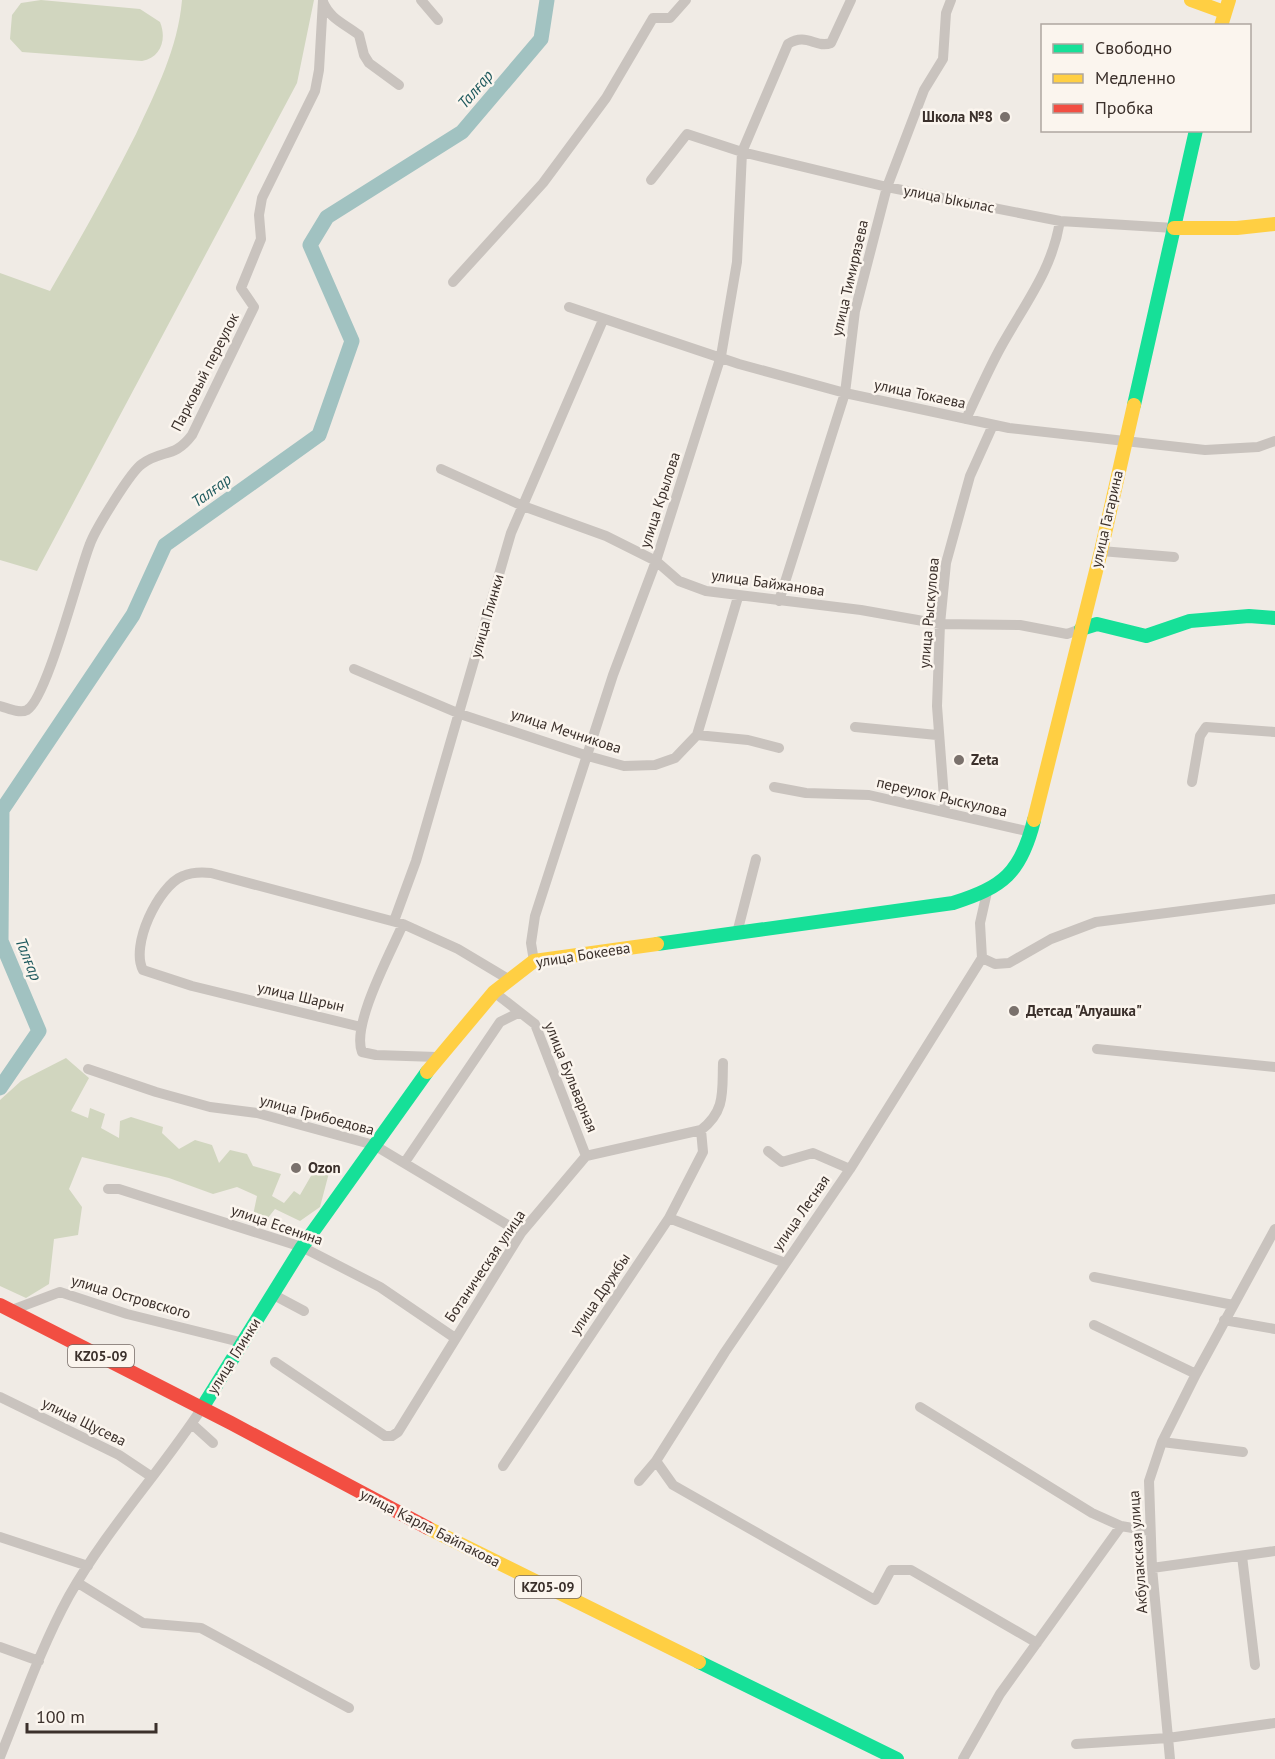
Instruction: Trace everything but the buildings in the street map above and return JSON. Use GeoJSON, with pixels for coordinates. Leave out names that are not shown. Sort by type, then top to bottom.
{"type":"FeatureCollection","features":[{"type":"Feature","properties":{"kind":"main road"},"geometry":{"type":"LineString","coordinates":[[1191,0],[1225,12]]}},
{"type":"Feature","properties":{"kind":"main road","name":"улица Гагарина"},"geometry":{"type":"LineString","coordinates":[[987,892],[1008,876],[1022,856],[1031,832],[1101,551],[1196,132]]}},
{"type":"Feature","properties":{"kind":"main road","name":"улица Ыкылас"},"geometry":{"type":"LineString","coordinates":[[1174,228],[1237,228],[1275,224]]}},
{"type":"Feature","properties":{"kind":"main road"},"geometry":{"type":"LineString","coordinates":[[1087,607],[1097,624]]}},
{"type":"Feature","properties":{"kind":"main road"},"geometry":{"type":"LineString","coordinates":[[1081,629],[1097,624],[1146,636],[1190,621],[1249,616],[1275,618]]}},
{"type":"Feature","properties":{"kind":"main road","name":"улица Бокеева"},"geometry":{"type":"LineString","coordinates":[[508,979],[534,961],[953,903],[987,892]]}},
{"type":"Feature","properties":{"kind":"main road","name":"улица Глинки"},"geometry":{"type":"LineString","coordinates":[[202,1408],[302,1247],[374,1145],[437,1057],[508,979]]}},
{"type":"Feature","properties":{"kind":"main road","name":"улица Карла Байпакова"},"geometry":{"type":"LineString","coordinates":[[6,1308],[202,1408],[424,1526],[897,1759]]}},
{"type":"Feature","properties":{"kind":"street"},"geometry":{"type":"LineString","coordinates":[[421,0],[438,20]]}},
{"type":"Feature","properties":{"kind":"street"},"geometry":{"type":"LineString","coordinates":[[453,282],[543,183],[606,98],[652,18],[670,18],[686,0]]}},
{"type":"Feature","properties":{"kind":"street","name":"улица Крылова"},"geometry":{"type":"LineString","coordinates":[[534,961],[531,943],[535,916],[613,675],[656,561],[721,356],[736,262],[742,152],[788,44],[802,38],[824,45],[831,43],[851,0]]}},
{"type":"Feature","properties":{"kind":"street","name":"улица Тимирязева"},"geometry":{"type":"LineString","coordinates":[[779,601],[845,393],[855,311],[887,187],[924,90],[943,59],[946,14],[951,0]]}},
{"type":"Feature","properties":{"kind":"street"},"geometry":{"type":"LineString","coordinates":[[323,1],[327,13],[359,35],[369,63],[399,85]]}},
{"type":"Feature","properties":{"kind":"street","name":"Парковый переулок"},"geometry":{"type":"LineString","coordinates":[[0,706],[27,710],[36,699],[57,647],[96,530],[141,464],[182,448],[192,435],[254,307],[241,288],[261,239],[259,215],[262,198],[315,92],[319,69],[323,1]]}},
{"type":"Feature","properties":{"kind":"street","name":"улица Ыкылас"},"geometry":{"type":"LineString","coordinates":[[651,180],[687,134],[742,152],[887,187],[1060,221],[1174,228]]}},
{"type":"Feature","properties":{"kind":"street"},"geometry":{"type":"LineString","coordinates":[[966,419],[1002,345],[1025,308],[1055,250],[1060,221]]}},
{"type":"Feature","properties":{"kind":"street","name":"улица Токаева"},"geometry":{"type":"LineString","coordinates":[[569,307],[603,320],[721,356],[739,364],[845,393],[993,425],[1205,450],[1258,447],[1275,441]]}},
{"type":"Feature","properties":{"kind":"street","name":"улица Глинки"},"geometry":{"type":"LineString","coordinates":[[361,1027],[399,922],[511,533],[603,320]]}},
{"type":"Feature","properties":{"kind":"street","name":"улица Рыскулова"},"geometry":{"type":"LineString","coordinates":[[945,811],[937,735],[940,624],[946,563],[970,476],[993,425]]}},
{"type":"Feature","properties":{"kind":"street","name":"улица Байжанова"},"geometry":{"type":"LineString","coordinates":[[441,469],[523,506],[606,536],[656,561],[679,581],[706,591],[738,597],[861,610],[940,624],[1020,625],[1067,634],[1081,629]]}},
{"type":"Feature","properties":{"kind":"street"},"geometry":{"type":"LineString","coordinates":[[1101,551],[1174,557]]}},
{"type":"Feature","properties":{"kind":"street","name":"улица Мечникова"},"geometry":{"type":"LineString","coordinates":[[354,669],[460,714],[588,756],[624,766],[656,765],[675,758],[697,735],[738,597]]}},
{"type":"Feature","properties":{"kind":"street"},"geometry":{"type":"LineString","coordinates":[[855,728],[937,735]]}},
{"type":"Feature","properties":{"kind":"street"},"geometry":{"type":"LineString","coordinates":[[1192,782],[1200,736],[1206,728],[1275,732]]}},
{"type":"Feature","properties":{"kind":"street"},"geometry":{"type":"LineString","coordinates":[[697,735],[748,740],[779,748]]}},
{"type":"Feature","properties":{"kind":"street","name":"переулок Рыскулова"},"geometry":{"type":"LineString","coordinates":[[774,787],[807,793],[869,795],[945,811],[970,820],[1031,832]]}},
{"type":"Feature","properties":{"kind":"street"},"geometry":{"type":"LineString","coordinates":[[737,933],[756,859]]}},
{"type":"Feature","properties":{"kind":"street","name":"улица Шарын"},"geometry":{"type":"LineString","coordinates":[[399,922],[200,872],[181,876],[163,892],[148,918],[138,956],[139,964],[143,970],[192,986],[361,1027],[358,1044],[362,1052],[376,1055],[437,1057]]}},
{"type":"Feature","properties":{"kind":"street"},"geometry":{"type":"LineString","coordinates":[[987,892],[980,923],[982,958],[995,964],[1009,963],[1051,939],[1096,922],[1275,898]]}},
{"type":"Feature","properties":{"kind":"street"},"geometry":{"type":"LineString","coordinates":[[399,922],[458,949],[508,979]]}},
{"type":"Feature","properties":{"kind":"street","name":"улица Лесная"},"geometry":{"type":"LineString","coordinates":[[639,1481],[656,1461],[850,1168],[982,958]]}},
{"type":"Feature","properties":{"kind":"street","name":"улица Бульварная"},"geometry":{"type":"LineString","coordinates":[[494,992],[535,1024],[586,1156]]}},
{"type":"Feature","properties":{"kind":"street"},"geometry":{"type":"LineString","coordinates":[[405,1162],[500,1022],[518,1013]]}},
{"type":"Feature","properties":{"kind":"street"},"geometry":{"type":"LineString","coordinates":[[1097,1049],[1275,1067]]}},
{"type":"Feature","properties":{"kind":"street"},"geometry":{"type":"LineString","coordinates":[[586,1156],[701,1130],[713,1121],[721,1107],[723,1063]]}},
{"type":"Feature","properties":{"kind":"street","name":"улица Грибоедова"},"geometry":{"type":"LineString","coordinates":[[88,1069],[210,1107],[257,1113],[374,1145],[521,1233]]}},
{"type":"Feature","properties":{"kind":"street","name":"улица Дружбы"},"geometry":{"type":"LineString","coordinates":[[503,1466],[669,1218],[703,1152],[701,1130]]}},
{"type":"Feature","properties":{"kind":"street"},"geometry":{"type":"LineString","coordinates":[[768,1151],[782,1162],[817,1154],[850,1168]]}},
{"type":"Feature","properties":{"kind":"street","name":"Ботаническая улица"},"geometry":{"type":"LineString","coordinates":[[275,1362],[385,1436],[392,1437],[521,1233],[586,1156]]}},
{"type":"Feature","properties":{"kind":"street","name":"улица Есенина"},"geometry":{"type":"LineString","coordinates":[[108,1189],[119,1189],[302,1247],[380,1287],[455,1338]]}},
{"type":"Feature","properties":{"kind":"street"},"geometry":{"type":"LineString","coordinates":[[669,1218],[785,1263]]}},
{"type":"Feature","properties":{"kind":"street","name":"Акбулакская улица"},"geometry":{"type":"LineString","coordinates":[[1170,1759],[1152,1568],[1149,1481],[1162,1442],[1196,1374],[1275,1229]]}},
{"type":"Feature","properties":{"kind":"street"},"geometry":{"type":"LineString","coordinates":[[1094,1277],[1233,1305]]}},
{"type":"Feature","properties":{"kind":"street","name":"улица Островского"},"geometry":{"type":"LineString","coordinates":[[6,1308],[60,1292],[128,1314],[244,1343]]}},
{"type":"Feature","properties":{"kind":"street"},"geometry":{"type":"LineString","coordinates":[[273,1294],[304,1311]]}},
{"type":"Feature","properties":{"kind":"street"},"geometry":{"type":"LineString","coordinates":[[1224,1320],[1275,1329]]}},
{"type":"Feature","properties":{"kind":"street"},"geometry":{"type":"LineString","coordinates":[[1095,1325],[1196,1374]]}},
{"type":"Feature","properties":{"kind":"street","name":"улица Щусева"},"geometry":{"type":"LineString","coordinates":[[0,1397],[119,1455],[152,1477]]}},
{"type":"Feature","properties":{"kind":"street"},"geometry":{"type":"LineString","coordinates":[[920,1407],[1092,1513],[1121,1526],[1150,1531]]}},
{"type":"Feature","properties":{"kind":"street","name":"улица Глинки"},"geometry":{"type":"LineString","coordinates":[[0,1757],[39,1661],[78,1583],[202,1408]]}},
{"type":"Feature","properties":{"kind":"street"},"geometry":{"type":"LineString","coordinates":[[192,1424],[213,1443]]}},
{"type":"Feature","properties":{"kind":"street"},"geometry":{"type":"LineString","coordinates":[[1162,1442],[1243,1452]]}},
{"type":"Feature","properties":{"kind":"street"},"geometry":{"type":"LineString","coordinates":[[656,1461],[673,1485],[875,1600],[891,1570],[911,1570],[1037,1643]]}},
{"type":"Feature","properties":{"kind":"street"},"geometry":{"type":"LineString","coordinates":[[963,1759],[1000,1694],[1121,1526]]}},
{"type":"Feature","properties":{"kind":"street"},"geometry":{"type":"LineString","coordinates":[[0,1537],[88,1566]]}},
{"type":"Feature","properties":{"kind":"street"},"geometry":{"type":"LineString","coordinates":[[1152,1568],[1275,1551]]}},
{"type":"Feature","properties":{"kind":"street"},"geometry":{"type":"LineString","coordinates":[[1242,1556],[1255,1665]]}},
{"type":"Feature","properties":{"kind":"street"},"geometry":{"type":"LineString","coordinates":[[78,1583],[143,1623],[201,1628],[349,1708]]}},
{"type":"Feature","properties":{"kind":"street"},"geometry":{"type":"LineString","coordinates":[[0,1647],[39,1661]]}},
{"type":"Feature","properties":{"kind":"street"},"geometry":{"type":"LineString","coordinates":[[1076,1744],[1168,1738],[1275,1723]]}},
{"type":"Feature","properties":{"kind":"green space"},"geometry":{"type":"Polygon","coordinates":[[[41,0],[140,9],[160,22],[163,35],[161,47],[154,56],[142,61],[22,52],[10,39],[12,15],[21,3],[41,0]]]}},
{"type":"Feature","properties":{"kind":"green space"},"geometry":{"type":"Polygon","coordinates":[[[182,0],[314,0],[297,83],[37,571],[0,560],[0,273],[50,291],[115,174],[151,102],[171,52],[182,0]]]}},
{"type":"Feature","properties":{"kind":"green space"},"geometry":{"type":"Polygon","coordinates":[[[66,1058],[89,1078],[71,1111],[88,1118],[90,1108],[105,1114],[101,1128],[119,1138],[120,1121],[131,1117],[163,1127],[162,1133],[179,1149],[195,1140],[212,1145],[219,1163],[230,1150],[247,1154],[253,1166],[281,1174],[272,1196],[284,1203],[294,1191],[300,1195],[319,1162],[330,1169],[320,1207],[300,1221],[275,1209],[263,1224],[252,1220],[257,1196],[237,1187],[213,1194],[169,1178],[82,1157],[69,1189],[82,1207],[78,1235],[54,1239],[49,1284],[26,1298],[0,1286],[0,1100],[21,1081],[66,1058]]]}},
{"type":"Feature","properties":{"kind":"waterway","name":"Талғар"},"geometry":{"type":"LineString","coordinates":[[0,1088],[39,1031],[1,941],[2,810],[133,615],[165,545],[319,435],[352,341],[310,245],[327,217],[462,132],[541,39],[547,0]]}},
{"type":"Feature","properties":{"kind":"traffic: fast"},"geometry":{"type":"LineString","coordinates":[[1134,405],[1196,132]]}},
{"type":"Feature","properties":{"kind":"traffic: fast"},"geometry":{"type":"LineString","coordinates":[[1081,629],[1097,624],[1146,636],[1190,621],[1249,616],[1275,618]]}},
{"type":"Feature","properties":{"kind":"traffic: fast"},"geometry":{"type":"LineString","coordinates":[[657,944],[953,903],[985,891],[1007,875],[1023,853],[1034,820]]}},
{"type":"Feature","properties":{"kind":"traffic: fast"},"geometry":{"type":"LineString","coordinates":[[202,1408],[302,1247],[427,1072]]}},
{"type":"Feature","properties":{"kind":"traffic: fast"},"geometry":{"type":"LineString","coordinates":[[699,1662],[897,1759]]}},
{"type":"Feature","properties":{"kind":"traffic: slow"},"geometry":{"type":"LineString","coordinates":[[1191,0],[1224,12]]}},
{"type":"Feature","properties":{"kind":"traffic: slow"},"geometry":{"type":"LineString","coordinates":[[1222,24],[1229,0]]}},
{"type":"Feature","properties":{"kind":"traffic: slow"},"geometry":{"type":"LineString","coordinates":[[1174,228],[1237,228],[1275,224]]}},
{"type":"Feature","properties":{"kind":"traffic: slow"},"geometry":{"type":"LineString","coordinates":[[1034,820],[1101,551],[1134,405]]}},
{"type":"Feature","properties":{"kind":"traffic: slow"},"geometry":{"type":"LineString","coordinates":[[427,1072],[494,992],[534,961],[657,944]]}},
{"type":"Feature","properties":{"kind":"traffic: slow"},"geometry":{"type":"LineString","coordinates":[[428,1528],[699,1662]]}},
{"type":"Feature","properties":{"kind":"traffic: jam"},"geometry":{"type":"LineString","coordinates":[[0,1305],[231,1423],[428,1528]]}},
{"type":"Feature","properties":{"kind":"place","name":"Школа №8"},"geometry":{"type":"Point","coordinates":[1005,117]}},
{"type":"Feature","properties":{"kind":"place","name":"Zeta"},"geometry":{"type":"Point","coordinates":[959,760]}},
{"type":"Feature","properties":{"kind":"place","name":"Детсад \"Алуашка\""},"geometry":{"type":"Point","coordinates":[1014,1011]}},
{"type":"Feature","properties":{"kind":"place","name":"Ozon"},"geometry":{"type":"Point","coordinates":[296,1168]}}]}
